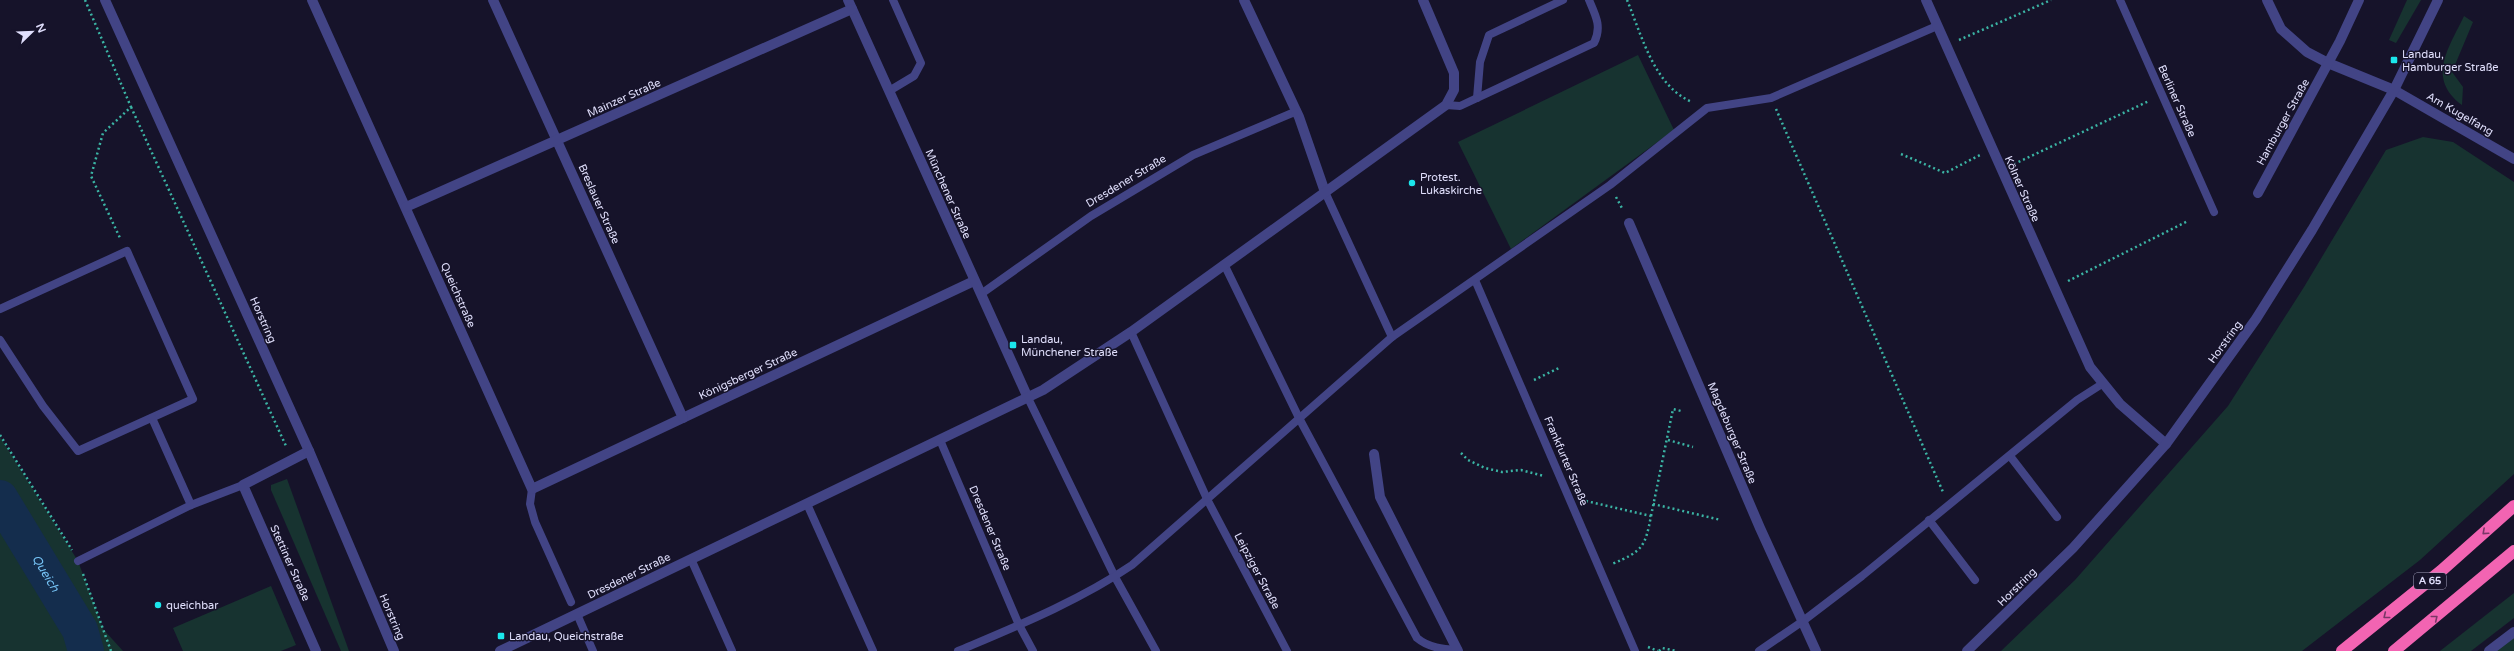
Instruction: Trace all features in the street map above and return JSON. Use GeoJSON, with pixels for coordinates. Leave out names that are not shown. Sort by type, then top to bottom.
{"type":"FeatureCollection","features":[{"type":"Feature","properties":{"kind":"highway","name":"A 65"},"geometry":{"type":"LineString","coordinates":[[2342,651],[2441,571],[2514,506]]}},
{"type":"Feature","properties":{"kind":"highway","name":"A 65"},"geometry":{"type":"LineString","coordinates":[[2394,651],[2514,551]]}},
{"type":"Feature","properties":{"kind":"street","name":"Horstring"},"geometry":{"type":"LineString","coordinates":[[105,0],[309,451],[394,651]]}},
{"type":"Feature","properties":{"kind":"street","name":"Queichstraße"},"geometry":{"type":"LineString","coordinates":[[312,0],[532,489]]}},
{"type":"Feature","properties":{"kind":"street","name":"Breslauer Straße"},"geometry":{"type":"LineString","coordinates":[[493,0],[683,418]]}},
{"type":"Feature","properties":{"kind":"street"},"geometry":{"type":"LineString","coordinates":[[1244,0],[1297,111],[1319,168],[1325,192]]}},
{"type":"Feature","properties":{"kind":"street"},"geometry":{"type":"LineString","coordinates":[[1423,0],[1454,73],[1454,90],[1446,105]]}},
{"type":"Feature","properties":{"kind":"street","name":"Kölner Straße"},"geometry":{"type":"LineString","coordinates":[[1926,0],[2079,345],[2102,384],[2138,422],[2166,444]]}},
{"type":"Feature","properties":{"kind":"street"},"geometry":{"type":"LineString","coordinates":[[2267,0],[2281,29],[2307,52],[2328,63],[2394,90]]}},
{"type":"Feature","properties":{"kind":"street","name":"Hamburger Straße"},"geometry":{"type":"LineString","coordinates":[[2258,193],[2328,63],[2359,0]]}},
{"type":"Feature","properties":{"kind":"street","name":"Horstring"},"geometry":{"type":"LineString","coordinates":[[1967,651],[2073,548],[2166,444],[2256,319],[2360,150],[2394,90],[2438,0]]}},
{"type":"Feature","properties":{"kind":"street","name":"Mainzer Straße"},"geometry":{"type":"LineString","coordinates":[[406,207],[557,140],[850,5]]}},
{"type":"Feature","properties":{"kind":"street","name":"Münchener Straße"},"geometry":{"type":"LineString","coordinates":[[850,5],[1028,398]]}},
{"type":"Feature","properties":{"kind":"street","name":"Am Kugelfang"},"geometry":{"type":"LineString","coordinates":[[2394,90],[2514,159]]}},
{"type":"Feature","properties":{"kind":"street","name":"Dresdener Straße"},"geometry":{"type":"LineString","coordinates":[[500,651],[1028,398],[1131,332],[1446,105]]}},
{"type":"Feature","properties":{"kind":"street","name":"Magdeburger Straße"},"geometry":{"type":"LineString","coordinates":[[1629,223],[1760,528],[1816,651]]}},
{"type":"Feature","properties":{"kind":"street","name":"Königsberger Straße"},"geometry":{"type":"LineString","coordinates":[[532,489],[974,281]]}},
{"type":"Feature","properties":{"kind":"street"},"geometry":{"type":"LineString","coordinates":[[243,485],[309,451]]}},
{"type":"Feature","properties":{"kind":"street"},"geometry":{"type":"LineString","coordinates":[[1374,454],[1380,497],[1458,650]]}},
{"type":"Feature","properties":{"kind":"street","name":"Stettiner Straße"},"geometry":{"type":"LineString","coordinates":[[243,485],[316,651]]}},
{"type":"Feature","properties":{"kind":"street"},"geometry":{"type":"LineString","coordinates":[[2489,651],[2514,632]]}},
{"type":"Feature","properties":{"kind":"lane"},"geometry":{"type":"LineString","coordinates":[[889,91],[914,76],[921,63],[893,0]]}},
{"type":"Feature","properties":{"kind":"lane"},"geometry":{"type":"LineString","coordinates":[[1477,98],[1480,62],[1489,35],[1563,0]]}},
{"type":"Feature","properties":{"kind":"lane"},"geometry":{"type":"LineString","coordinates":[[1446,105],[1460,106],[1594,43],[1599,33],[1598,21],[1589,0]]}},
{"type":"Feature","properties":{"kind":"lane","name":"Berliner Straße"},"geometry":{"type":"LineString","coordinates":[[2120,0],[2214,212]]}},
{"type":"Feature","properties":{"kind":"lane"},"geometry":{"type":"LineString","coordinates":[[958,651],[1019,624],[1115,577],[1132,565],[1208,501],[1299,418],[1392,337],[1610,185],[1706,108],[1771,98],[1937,26]]}},
{"type":"Feature","properties":{"kind":"lane","name":"Dresdener Straße"},"geometry":{"type":"LineString","coordinates":[[981,294],[1091,216],[1193,155],[1297,111]]}},
{"type":"Feature","properties":{"kind":"lane"},"geometry":{"type":"LineString","coordinates":[[1325,192],[1392,337]]}},
{"type":"Feature","properties":{"kind":"lane"},"geometry":{"type":"LineString","coordinates":[[0,309],[127,251],[193,399],[78,451],[43,406],[0,340]]}},
{"type":"Feature","properties":{"kind":"lane"},"geometry":{"type":"LineString","coordinates":[[1224,264],[1299,418],[1417,638],[1430,646],[1458,650]]}},
{"type":"Feature","properties":{"kind":"lane","name":"Frankfurter Straße"},"geometry":{"type":"LineString","coordinates":[[1475,280],[1635,651]]}},
{"type":"Feature","properties":{"kind":"lane"},"geometry":{"type":"LineString","coordinates":[[1131,332],[1208,501]]}},
{"type":"Feature","properties":{"kind":"lane"},"geometry":{"type":"LineString","coordinates":[[1759,651],[1803,622],[1948,503],[2010,456],[2077,400],[2102,384]]}},
{"type":"Feature","properties":{"kind":"lane"},"geometry":{"type":"LineString","coordinates":[[1028,398],[1115,577],[1156,651]]}},
{"type":"Feature","properties":{"kind":"lane"},"geometry":{"type":"LineString","coordinates":[[152,418],[191,505]]}},
{"type":"Feature","properties":{"kind":"lane","name":"Dresdener Straße"},"geometry":{"type":"LineString","coordinates":[[940,440],[1019,624]]}},
{"type":"Feature","properties":{"kind":"lane"},"geometry":{"type":"LineString","coordinates":[[2010,456],[2057,517]]}},
{"type":"Feature","properties":{"kind":"lane"},"geometry":{"type":"LineString","coordinates":[[78,561],[191,505],[243,485]]}},
{"type":"Feature","properties":{"kind":"lane","name":"Queichstraße"},"geometry":{"type":"LineString","coordinates":[[532,489],[530,504],[534,522],[571,602]]}},
{"type":"Feature","properties":{"kind":"lane","name":"Leipziger Straße"},"geometry":{"type":"LineString","coordinates":[[1208,501],[1286,651]]}},
{"type":"Feature","properties":{"kind":"lane"},"geometry":{"type":"LineString","coordinates":[[807,504],[873,651]]}},
{"type":"Feature","properties":{"kind":"lane"},"geometry":{"type":"LineString","coordinates":[[1929,520],[1975,580]]}},
{"type":"Feature","properties":{"kind":"lane"},"geometry":{"type":"LineString","coordinates":[[691,559],[732,651]]}},
{"type":"Feature","properties":{"kind":"lane"},"geometry":{"type":"LineString","coordinates":[[577,614],[593,651]]}},
{"type":"Feature","properties":{"kind":"lane"},"geometry":{"type":"LineString","coordinates":[[1019,624],[1033,651]]}},
{"type":"Feature","properties":{"kind":"path"},"geometry":{"type":"LineString","coordinates":[[85,0],[131,107],[292,459]]}},
{"type":"Feature","properties":{"kind":"path"},"geometry":{"type":"LineString","coordinates":[[1627,0],[1661,79],[1684,99],[1706,108]]}},
{"type":"Feature","properties":{"kind":"path"},"geometry":{"type":"LineString","coordinates":[[1946,46],[2050,0]]}},
{"type":"Feature","properties":{"kind":"path"},"geometry":{"type":"LineString","coordinates":[[2001,170],[2162,95]]}},
{"type":"Feature","properties":{"kind":"path"},"geometry":{"type":"LineString","coordinates":[[1771,98],[1948,503]]}},
{"type":"Feature","properties":{"kind":"path"},"geometry":{"type":"LineString","coordinates":[[127,251],[91,176],[103,133],[131,107]]}},
{"type":"Feature","properties":{"kind":"path"},"geometry":{"type":"LineString","coordinates":[[1901,154],[1945,173],[1992,149]]}},
{"type":"Feature","properties":{"kind":"path"},"geometry":{"type":"LineString","coordinates":[[1610,185],[1629,223]]}},
{"type":"Feature","properties":{"kind":"path"},"geometry":{"type":"LineString","coordinates":[[2054,288],[2188,221]]}},
{"type":"Feature","properties":{"kind":"path"},"geometry":{"type":"LineString","coordinates":[[1521,387],[1561,367]]}},
{"type":"Feature","properties":{"kind":"path"},"geometry":{"type":"LineString","coordinates":[[1600,569],[1642,547],[1646,542],[1673,410],[1681,411]]}},
{"type":"Feature","properties":{"kind":"path"},"geometry":{"type":"LineString","coordinates":[[0,435],[78,561],[111,651]]}},
{"type":"Feature","properties":{"kind":"path"},"geometry":{"type":"LineString","coordinates":[[1668,440],[1693,447]]}},
{"type":"Feature","properties":{"kind":"path"},"geometry":{"type":"LineString","coordinates":[[1461,453],[1468,460],[1485,468],[1502,472],[1521,470],[1547,477]]}},
{"type":"Feature","properties":{"kind":"path"},"geometry":{"type":"LineString","coordinates":[[1568,497],[1651,516]]}},
{"type":"Feature","properties":{"kind":"path"},"geometry":{"type":"LineString","coordinates":[[1653,504],[1721,520]]}},
{"type":"Feature","properties":{"kind":"path"},"geometry":{"type":"LineString","coordinates":[[1659,651],[1662,648],[1677,651]]}},
{"type":"Feature","properties":{"kind":"green space"},"geometry":{"type":"Polygon","coordinates":[[[2407,0],[2421,0],[2396,43],[2389,40],[2407,0]]]}},
{"type":"Feature","properties":{"kind":"green space"},"geometry":{"type":"Polygon","coordinates":[[[2464,16],[2473,22],[2452,72],[2463,87],[2462,105],[2451,95],[2445,84],[2443,73],[2447,51],[2464,16]]]}},
{"type":"Feature","properties":{"kind":"green space"},"geometry":{"type":"Polygon","coordinates":[[[1638,55],[1674,130],[1511,249],[1458,142],[1638,55]]]}},
{"type":"Feature","properties":{"kind":"green space"},"geometry":{"type":"Polygon","coordinates":[[[2423,137],[2453,142],[2514,182],[2514,474],[2420,560],[2302,651],[2001,651],[2075,580],[2228,406],[2304,287],[2386,150],[2423,137]]]}},
{"type":"Feature","properties":{"kind":"green space"},"geometry":{"type":"Polygon","coordinates":[[[0,437],[78,561],[103,629],[123,651],[0,651],[0,437]]]}},
{"type":"Feature","properties":{"kind":"green space"},"geometry":{"type":"Polygon","coordinates":[[[287,479],[349,651],[341,651],[271,490],[271,485],[287,479]]]}},
{"type":"Feature","properties":{"kind":"green space"},"geometry":{"type":"Polygon","coordinates":[[[271,586],[296,645],[281,651],[183,651],[173,628],[271,586]]]}},
{"type":"Feature","properties":{"kind":"green space"},"geometry":{"type":"Polygon","coordinates":[[[2514,593],[2514,618],[2471,651],[2440,651],[2514,593]]]}},
{"type":"Feature","properties":{"kind":"green space"},"geometry":{"type":"Polygon","coordinates":[[[2514,632],[2514,651],[2489,651],[2514,632]]]}},
{"type":"Feature","properties":{"kind":"waterway","name":"Queich"},"geometry":{"type":"LineString","coordinates":[[0,498],[80,630],[86,651]]}},
{"type":"Feature","properties":{"kind":"place","name":"Landau, Hamburger Straße"},"geometry":{"type":"Point","coordinates":[2394,60]}},
{"type":"Feature","properties":{"kind":"place","name":"Protest. Lukaskirche"},"geometry":{"type":"Point","coordinates":[1412,183]}},
{"type":"Feature","properties":{"kind":"place","name":"Landau, Münchener Straße"},"geometry":{"type":"Point","coordinates":[1013,345]}},
{"type":"Feature","properties":{"kind":"place","name":"queichbar"},"geometry":{"type":"Point","coordinates":[158,605]}},
{"type":"Feature","properties":{"kind":"place","name":"Landau, Queichstraße"},"geometry":{"type":"Point","coordinates":[501,636]}}]}
